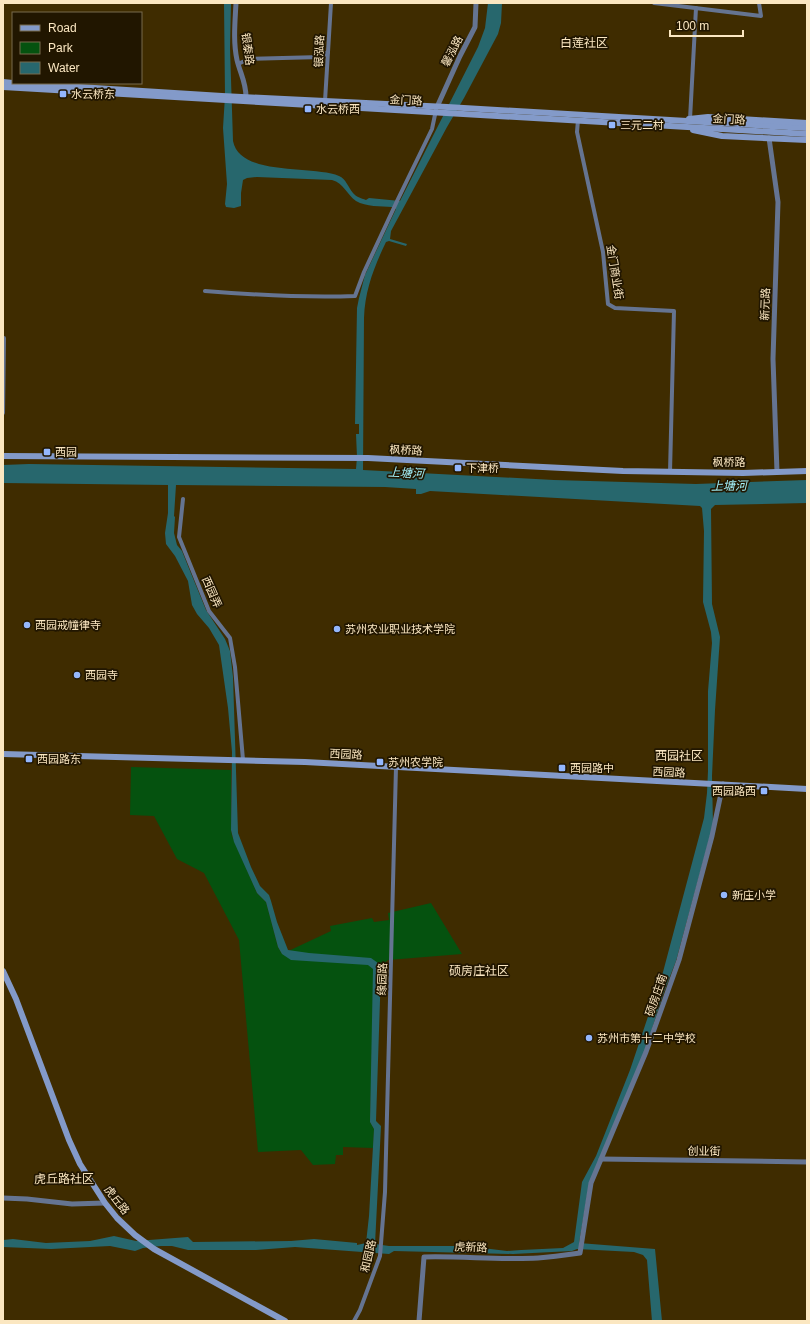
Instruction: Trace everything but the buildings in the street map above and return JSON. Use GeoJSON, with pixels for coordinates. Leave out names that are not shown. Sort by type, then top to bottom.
{"type":"FeatureCollection","features":[{"type":"Feature","properties":{"kind":"main road","name":"金门路"},"geometry":{"type":"LineString","coordinates":[[28,84],[235,99],[436,109]]}},
{"type":"Feature","properties":{"kind":"main road","name":"金门路"},"geometry":{"type":"LineString","coordinates":[[3,87],[222,98]]}},
{"type":"Feature","properties":{"kind":"main road","name":"金门路"},"geometry":{"type":"LineString","coordinates":[[235,99],[246,97],[326,101],[459,111],[676,123],[807,134]]}},
{"type":"Feature","properties":{"kind":"main road"},"geometry":{"type":"LineString","coordinates":[[676,123],[690,119],[716,117],[807,123]]}},
{"type":"Feature","properties":{"kind":"main road"},"geometry":{"type":"LineString","coordinates":[[676,123],[715,135],[807,140]]}},
{"type":"Feature","properties":{"kind":"main road","name":"金门路"},"geometry":{"type":"LineString","coordinates":[[718,126],[807,128]]}},
{"type":"Feature","properties":{"kind":"main road","name":"枫桥路"},"geometry":{"type":"LineString","coordinates":[[3,456],[368,458],[623,471],[743,473],[807,471]]}},
{"type":"Feature","properties":{"kind":"main road","name":"西园路"},"geometry":{"type":"LineString","coordinates":[[3,754],[305,762],[807,789]]}},
{"type":"Feature","properties":{"kind":"main road","name":"虎丘路"},"geometry":{"type":"LineString","coordinates":[[3,971],[16,999],[74,1153],[105,1203],[117,1218],[134,1235],[154,1249],[285,1321]]}},
{"type":"Feature","properties":{"kind":"street","name":"银泰路"},"geometry":{"type":"LineString","coordinates":[[236,3],[235,41],[238,64],[246,85],[246,97]]}},
{"type":"Feature","properties":{"kind":"street","name":"银泓路"},"geometry":{"type":"LineString","coordinates":[[326,101],[331,3]]}},
{"type":"Feature","properties":{"kind":"street","name":"馨泓路"},"geometry":{"type":"LineString","coordinates":[[436,109],[460,56],[476,27],[476,3]]}},
{"type":"Feature","properties":{"kind":"street"},"geometry":{"type":"LineString","coordinates":[[654,3],[761,16],[759,3]]}},
{"type":"Feature","properties":{"kind":"street"},"geometry":{"type":"LineString","coordinates":[[690,119],[696,8]]}},
{"type":"Feature","properties":{"kind":"street"},"geometry":{"type":"LineString","coordinates":[[238,64],[249,59],[321,56],[328,52]]}},
{"type":"Feature","properties":{"kind":"street"},"geometry":{"type":"LineString","coordinates":[[205,291],[262,296],[355,296],[391,212],[432,129],[436,109]]}},
{"type":"Feature","properties":{"kind":"street","name":"金门商业街"},"geometry":{"type":"LineString","coordinates":[[578,118],[577,132],[603,252],[608,304],[615,308],[674,311],[670,472]]}},
{"type":"Feature","properties":{"kind":"street","name":"新元路"},"geometry":{"type":"LineString","coordinates":[[769,138],[778,202],[773,359],[777,472]]}},
{"type":"Feature","properties":{"kind":"street"},"geometry":{"type":"LineString","coordinates":[[3,338],[3,413]]}},
{"type":"Feature","properties":{"kind":"street","name":"西园弄"},"geometry":{"type":"LineString","coordinates":[[182,499],[179,537],[209,611],[230,638],[235,667],[240,760]]}},
{"type":"Feature","properties":{"kind":"street","name":"缘园路"},"geometry":{"type":"LineString","coordinates":[[385,1192],[396,767]]}},
{"type":"Feature","properties":{"kind":"street","name":"硕房庄南"},"geometry":{"type":"LineString","coordinates":[[581,1252],[591,1182],[646,1052],[678,960],[712,836],[723,784]]}},
{"type":"Feature","properties":{"kind":"street","name":"创业街"},"geometry":{"type":"LineString","coordinates":[[601,1159],[807,1162]]}},
{"type":"Feature","properties":{"kind":"street","name":"和园路"},"geometry":{"type":"LineString","coordinates":[[354,1321],[360,1310],[380,1256],[385,1192]]}},
{"type":"Feature","properties":{"kind":"street"},"geometry":{"type":"LineString","coordinates":[[3,1198],[72,1204],[105,1203]]}},
{"type":"Feature","properties":{"kind":"street","name":"虎新路"},"geometry":{"type":"LineString","coordinates":[[418,1321],[424,1257],[453,1256],[537,1258],[562,1256],[581,1252]]}},
{"type":"Feature","properties":{"kind":"green space"},"geometry":{"type":"Polygon","coordinates":[[[131,767],[231,770],[232,836],[257,893],[266,902],[278,947],[282,954],[331,931],[330,926],[372,918],[374,922],[389,920],[388,913],[431,903],[462,954],[388,960],[382,965],[381,970],[374,972],[370,1122],[374,1129],[373,1148],[343,1147],[343,1155],[336,1155],[335,1164],[313,1165],[301,1150],[258,1152],[239,940],[204,873],[177,859],[154,816],[130,815],[131,767]]]}},
{"type":"Feature","properties":{"kind":"water","name":"上塘河"},"geometry":{"type":"Polygon","coordinates":[[[224,3],[231,3],[230,48],[233,141],[238,152],[249,160],[263,165],[327,173],[339,176],[345,181],[354,194],[366,200],[369,198],[400,201],[478,47],[485,28],[488,3],[502,3],[501,23],[498,34],[391,231],[390,239],[407,244],[406,246],[389,241],[386,242],[368,288],[364,318],[363,470],[554,480],[696,484],[807,480],[807,503],[715,505],[711,509],[712,604],[720,637],[712,776],[713,825],[676,961],[644,1053],[589,1184],[579,1243],[655,1249],[662,1321],[652,1321],[647,1260],[643,1255],[634,1252],[577,1249],[572,1251],[513,1254],[394,1251],[389,1254],[295,1247],[256,1250],[188,1250],[172,1246],[161,1246],[143,1248],[135,1251],[110,1246],[51,1249],[3,1247],[3,1240],[13,1239],[46,1243],[90,1241],[114,1236],[136,1241],[188,1237],[193,1242],[291,1241],[314,1239],[357,1243],[357,1245],[366,1243],[374,1129],[370,1122],[373,969],[368,965],[291,960],[282,954],[278,947],[266,902],[257,893],[234,842],[231,830],[232,752],[228,708],[219,645],[209,628],[197,614],[192,605],[188,581],[175,556],[166,544],[165,533],[168,513],[168,485],[3,483],[3,465],[29,464],[356,469],[356,434],[359,434],[359,424],[355,424],[357,308],[365,275],[396,209],[392,207],[374,206],[360,203],[356,201],[340,184],[332,180],[257,177],[243,180],[241,206],[234,208],[226,207],[227,184],[223,128],[225,96],[224,3]],[[176,485],[174,533],[177,545],[182,551],[206,610],[225,639],[230,651],[233,677],[238,833],[260,886],[269,895],[277,922],[288,950],[371,958],[378,963],[381,970],[376,1121],[381,1126],[375,1244],[389,1246],[466,1246],[507,1251],[563,1248],[574,1242],[582,1182],[596,1156],[630,1070],[663,972],[704,818],[707,793],[708,691],[712,643],[711,632],[703,602],[704,531],[702,508],[700,506],[430,491],[416,494],[416,489],[385,487],[176,485]]]}},
{"type":"Feature","properties":{"kind":"place","name":"水云桥东"},"geometry":{"type":"Point","coordinates":[63,94]}},
{"type":"Feature","properties":{"kind":"place","name":"水云桥西"},"geometry":{"type":"Point","coordinates":[308,109]}},
{"type":"Feature","properties":{"kind":"place","name":"三元二村"},"geometry":{"type":"Point","coordinates":[612,125]}},
{"type":"Feature","properties":{"kind":"place","name":"西园"},"geometry":{"type":"Point","coordinates":[47,452]}},
{"type":"Feature","properties":{"kind":"place","name":"下津桥"},"geometry":{"type":"Point","coordinates":[458,468]}},
{"type":"Feature","properties":{"kind":"place","name":"西园戒幢律寺"},"geometry":{"type":"Point","coordinates":[27,625]}},
{"type":"Feature","properties":{"kind":"place","name":"苏州农业职业技术学院"},"geometry":{"type":"Point","coordinates":[337,629]}},
{"type":"Feature","properties":{"kind":"place","name":"西园寺"},"geometry":{"type":"Point","coordinates":[77,675]}},
{"type":"Feature","properties":{"kind":"place","name":"西园路东"},"geometry":{"type":"Point","coordinates":[29,759]}},
{"type":"Feature","properties":{"kind":"place","name":"苏州农学院"},"geometry":{"type":"Point","coordinates":[380,762]}},
{"type":"Feature","properties":{"kind":"place","name":"西园路中"},"geometry":{"type":"Point","coordinates":[562,768]}},
{"type":"Feature","properties":{"kind":"place","name":"西园路西"},"geometry":{"type":"Point","coordinates":[764,791]}},
{"type":"Feature","properties":{"kind":"place","name":"新庄小学"},"geometry":{"type":"Point","coordinates":[724,895]}},
{"type":"Feature","properties":{"kind":"place","name":"苏州市第十二中学校"},"geometry":{"type":"Point","coordinates":[589,1038]}},
{"type":"Feature","properties":{"kind":"district","name":"白莲社区"},"geometry":{"type":"Point","coordinates":[584,43]}},
{"type":"Feature","properties":{"kind":"district","name":"西园社区"},"geometry":{"type":"Point","coordinates":[679,756]}},
{"type":"Feature","properties":{"kind":"district","name":"硕房庄社区"},"geometry":{"type":"Point","coordinates":[479,971]}},
{"type":"Feature","properties":{"kind":"district","name":"虎丘路社区"},"geometry":{"type":"Point","coordinates":[64,1179]}}]}
